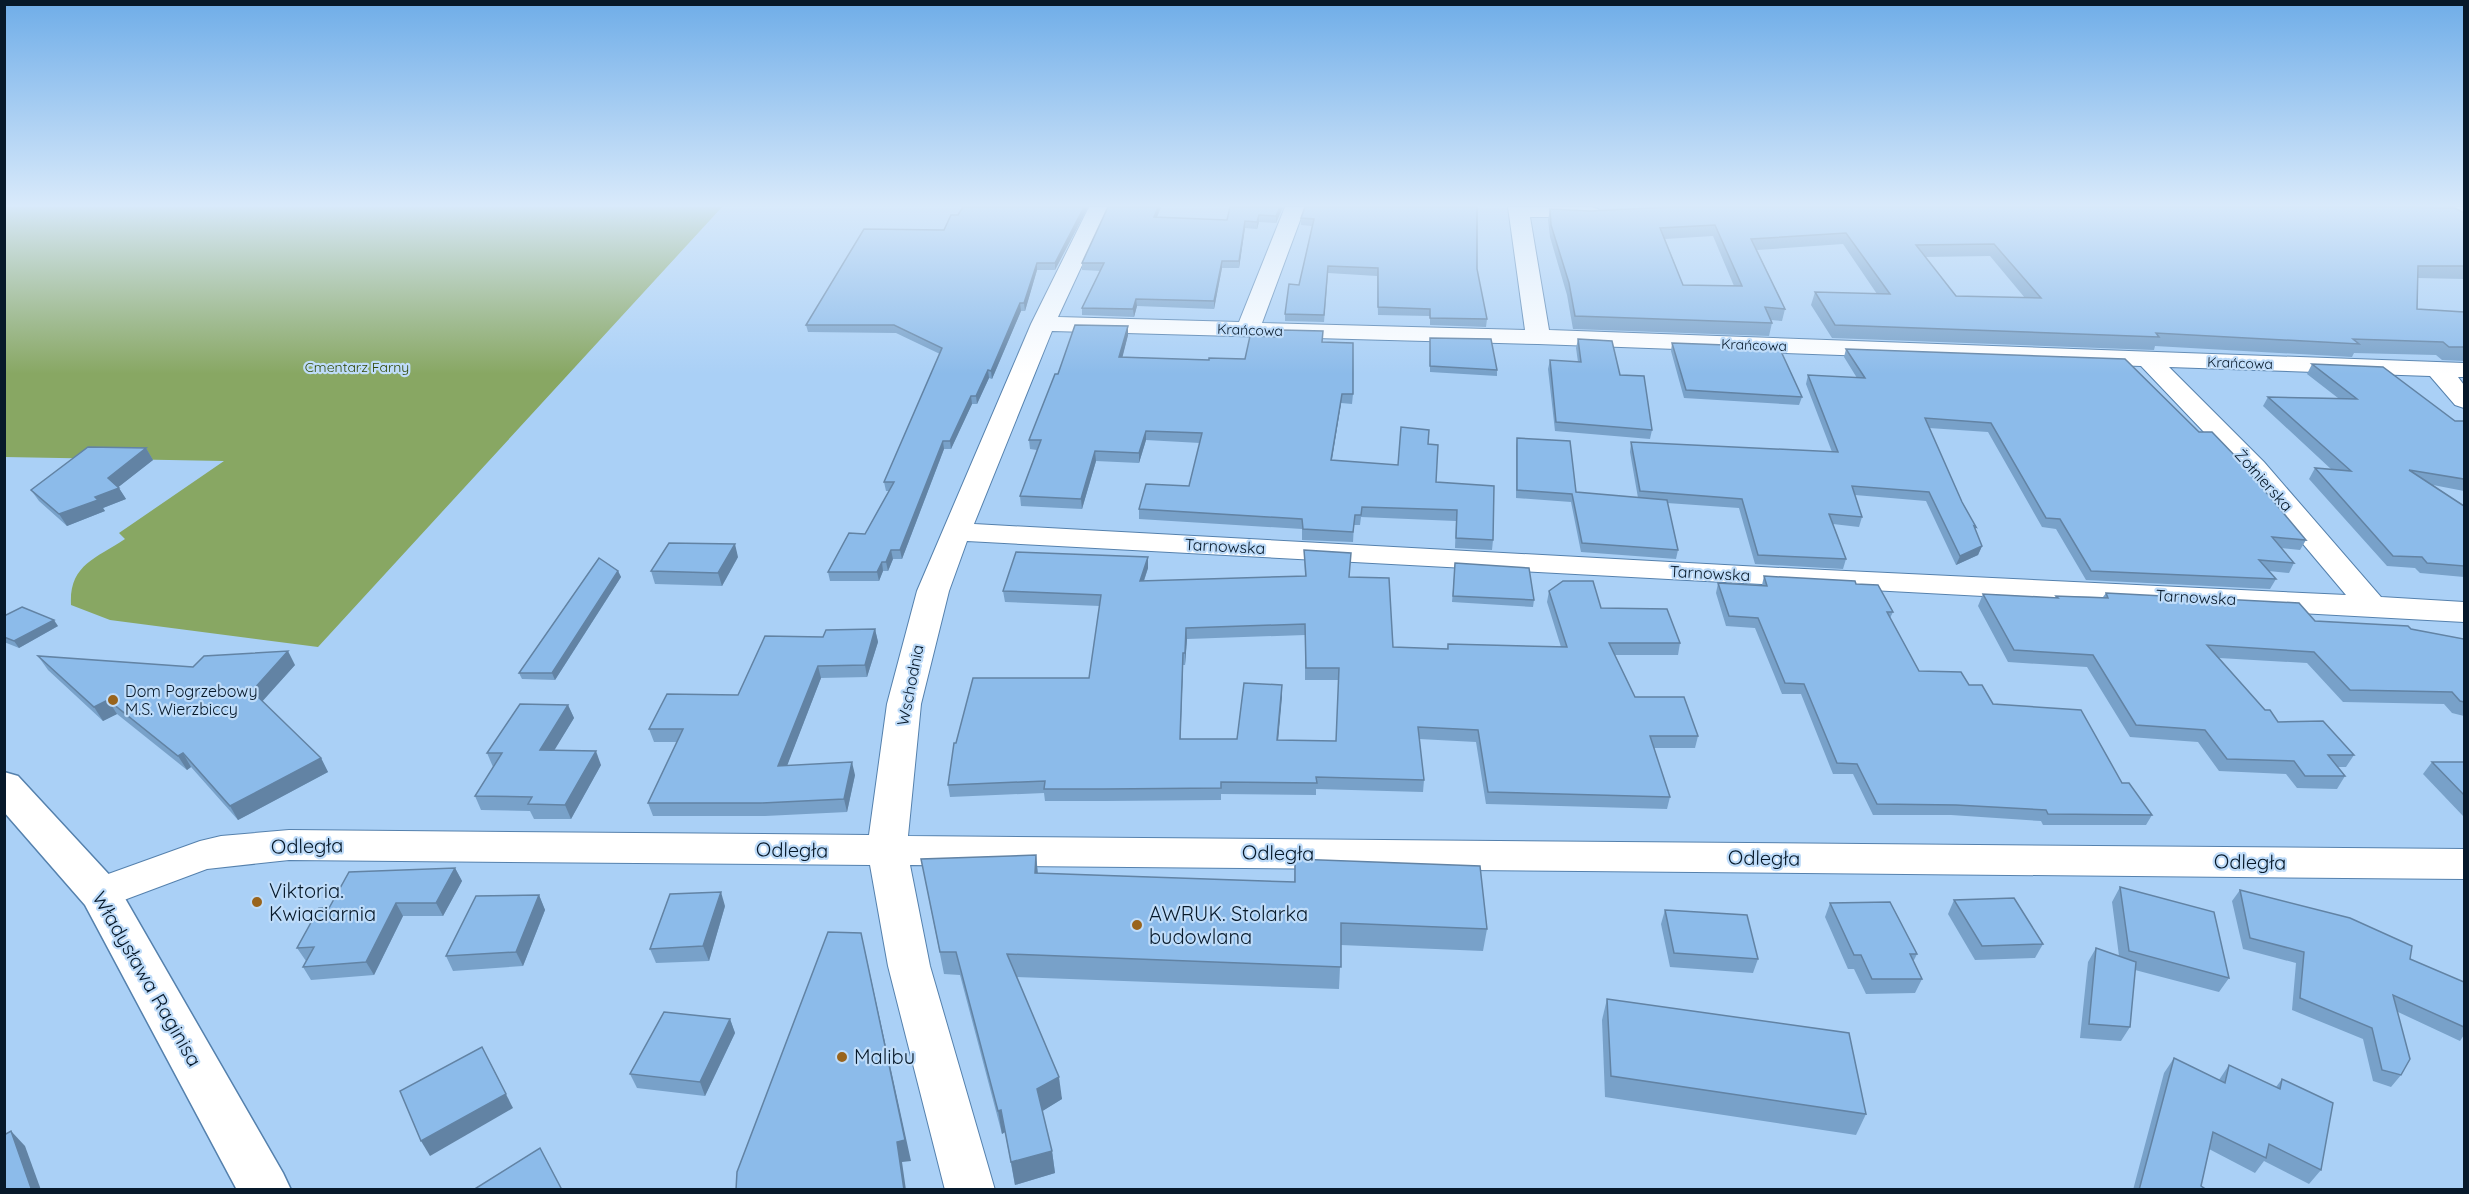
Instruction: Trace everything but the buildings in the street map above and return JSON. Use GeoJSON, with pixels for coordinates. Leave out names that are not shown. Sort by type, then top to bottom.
{"type":"FeatureCollection","features":[{"type":"Feature","properties":{"kind":"street","name":"Wschodnia"},"geometry":{"type":"LineString","coordinates":[[970,1190],[909,966],[886,850],[904,704],[933,591],[1043,324],[1072,263]]}},
{"type":"Feature","properties":{"kind":"street"},"geometry":{"type":"LineString","coordinates":[[1248,330],[1274,263]]}},
{"type":"Feature","properties":{"kind":"street"},"geometry":{"type":"LineString","coordinates":[[1527,263],[1538,337]]}},
{"type":"Feature","properties":{"kind":"street","name":"Krańcowa"},"geometry":{"type":"LineString","coordinates":[[1043,324],[1538,337],[2464,370]]}},
{"type":"Feature","properties":{"kind":"street","name":"Żołnierska"},"geometry":{"type":"LineString","coordinates":[[2149,360],[2254,468],[2372,606]]}},
{"type":"Feature","properties":{"kind":"street"},"geometry":{"type":"LineString","coordinates":[[2437,369],[2464,400]]}},
{"type":"Feature","properties":{"kind":"street","name":"Tarnowska"},"geometry":{"type":"LineString","coordinates":[[956,532],[2464,612]]}},
{"type":"Feature","properties":{"kind":"street","name":"Władysława Raginisa"},"geometry":{"type":"LineString","coordinates":[[4,786],[100,893],[265,1190]]}},
{"type":"Feature","properties":{"kind":"street","name":"Odległa"},"geometry":{"type":"LineString","coordinates":[[100,893],[200,856],[221,851],[289,845],[2464,864]]}},
{"type":"Feature","properties":{"kind":"green space","name":"Cmentarz Farny"},"geometry":{"type":"Polygon","coordinates":[[[5,263],[671,263],[318,647],[110,620],[71,605],[74,581],[86,564],[125,539],[119,533],[224,461],[5,457],[5,263]]]}},
{"type":"Feature","properties":{"kind":"place","name":"Dom Pogrzebowy M.S. Wierzbiccy"},"geometry":{"type":"Point","coordinates":[113,700]}},
{"type":"Feature","properties":{"kind":"place","name":"Viktoria. Kwiaciarnia"},"geometry":{"type":"Point","coordinates":[257,902]}},
{"type":"Feature","properties":{"kind":"place","name":"AWRUK. Stolarka budowlana"},"geometry":{"type":"Point","coordinates":[1137,925]}},
{"type":"Feature","properties":{"kind":"place","name":"Malibu"},"geometry":{"type":"Point","coordinates":[842,1057]}}]}
